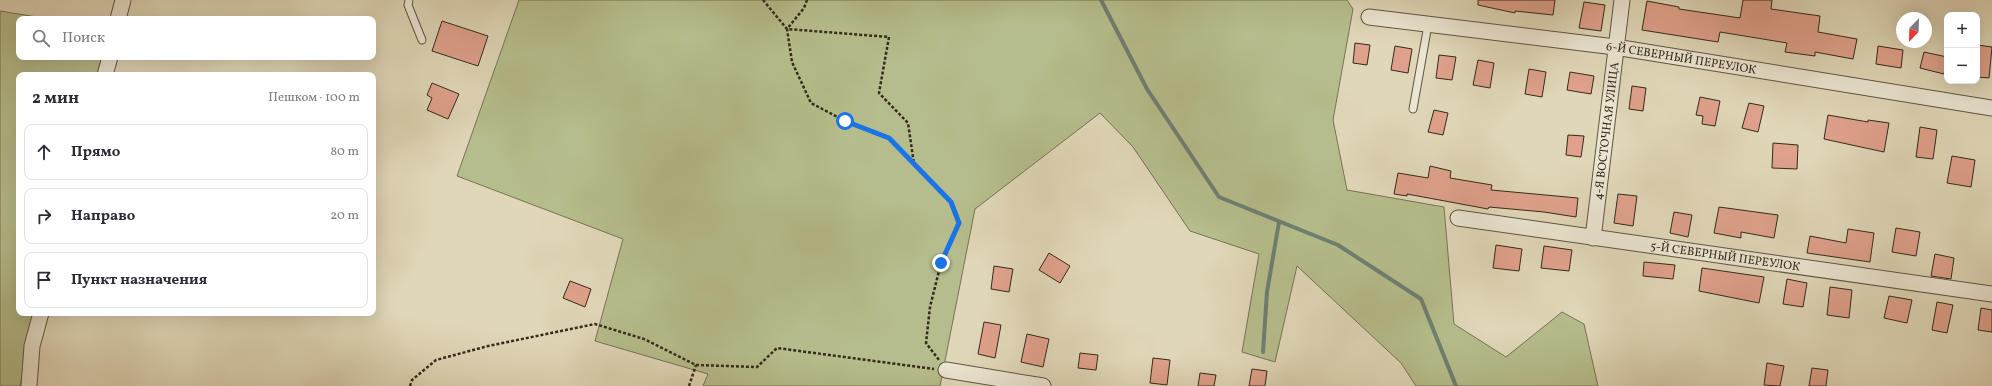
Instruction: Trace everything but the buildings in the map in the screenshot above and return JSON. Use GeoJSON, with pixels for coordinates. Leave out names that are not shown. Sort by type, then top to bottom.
{"type":"FeatureCollection","features":[{"type":"Feature","properties":{"kind":"street"},"geometry":{"type":"LineString","coordinates":[[119,16],[122,0]]}},
{"type":"Feature","properties":{"kind":"street","name":"4-Я ВОСТОЧНАЯ УЛИЦА"},"geometry":{"type":"LineString","coordinates":[[1593,238],[1622,0]]}},
{"type":"Feature","properties":{"kind":"street","name":"6-Й СЕВЕРНЫЙ ПЕРЕУЛОК"},"geometry":{"type":"LineString","coordinates":[[1369,17],[1616,47],[1992,108]]}},
{"type":"Feature","properties":{"kind":"street"},"geometry":{"type":"LineString","coordinates":[[106,72],[109,60]]}},
{"type":"Feature","properties":{"kind":"street","name":"5-Й СЕВЕРНЫЙ ПЕРЕУЛОК"},"geometry":{"type":"LineString","coordinates":[[1458,218],[1992,294]]}},
{"type":"Feature","properties":{"kind":"street"},"geometry":{"type":"LineString","coordinates":[[29,386],[32,346],[40,316]]}},
{"type":"Feature","properties":{"kind":"street"},"geometry":{"type":"LineString","coordinates":[[946,370],[1043,386]]}},
{"type":"Feature","properties":{"kind":"lane"},"geometry":{"type":"LineString","coordinates":[[409,0],[408,5],[422,40]]}},
{"type":"Feature","properties":{"kind":"lane"},"geometry":{"type":"LineString","coordinates":[[1413,109],[1428,25]]}},
{"type":"Feature","properties":{"kind":"path"},"geometry":{"type":"LineString","coordinates":[[763,0],[787,29],[792,62],[811,103],[845,121],[889,138],[951,202],[959,223],[941,263],[930,307],[926,343],[946,370]]}},
{"type":"Feature","properties":{"kind":"path"},"geometry":{"type":"LineString","coordinates":[[787,29],[804,8],[807,0]]}},
{"type":"Feature","properties":{"kind":"path"},"geometry":{"type":"LineString","coordinates":[[787,29],[889,37],[879,93],[908,123],[914,164]]}},
{"type":"Feature","properties":{"kind":"path"},"geometry":{"type":"LineString","coordinates":[[410,386],[412,380],[436,360],[488,346],[595,324],[644,339],[696,365],[757,367],[777,348],[946,370]]}},
{"type":"Feature","properties":{"kind":"path"},"geometry":{"type":"LineString","coordinates":[[689,386],[696,365]]}},
{"type":"Feature","properties":{"kind":"green space"},"geometry":{"type":"Polygon","coordinates":[[[519,0],[1347,0],[1353,9],[1333,120],[1347,190],[1444,207],[1454,324],[1506,357],[1562,312],[1584,324],[1598,386],[1416,386],[1401,363],[1297,266],[1275,362],[1242,352],[1259,254],[1190,231],[1133,147],[1100,113],[975,209],[940,386],[703,386],[708,374],[595,341],[623,239],[457,176],[519,0]]]}},
{"type":"Feature","properties":{"kind":"green space"},"geometry":{"type":"Polygon","coordinates":[[[0,11],[31,16],[16,16],[16,60],[101,60],[98,72],[16,72],[16,316],[34,316],[20,386],[0,386],[0,11]]]}},
{"type":"Feature","properties":{"kind":"waterway"},"geometry":{"type":"LineString","coordinates":[[1101,0],[1147,89],[1219,197],[1338,245],[1421,299],[1456,386]]}},
{"type":"Feature","properties":{"kind":"waterway"},"geometry":{"type":"LineString","coordinates":[[1263,352],[1267,292],[1279,222]]}},
{"type":"Feature","properties":{"kind":"route"},"geometry":{"type":"LineString","coordinates":[[845,121],[889,138],[951,202],[959,223],[941,263]]}}]}
